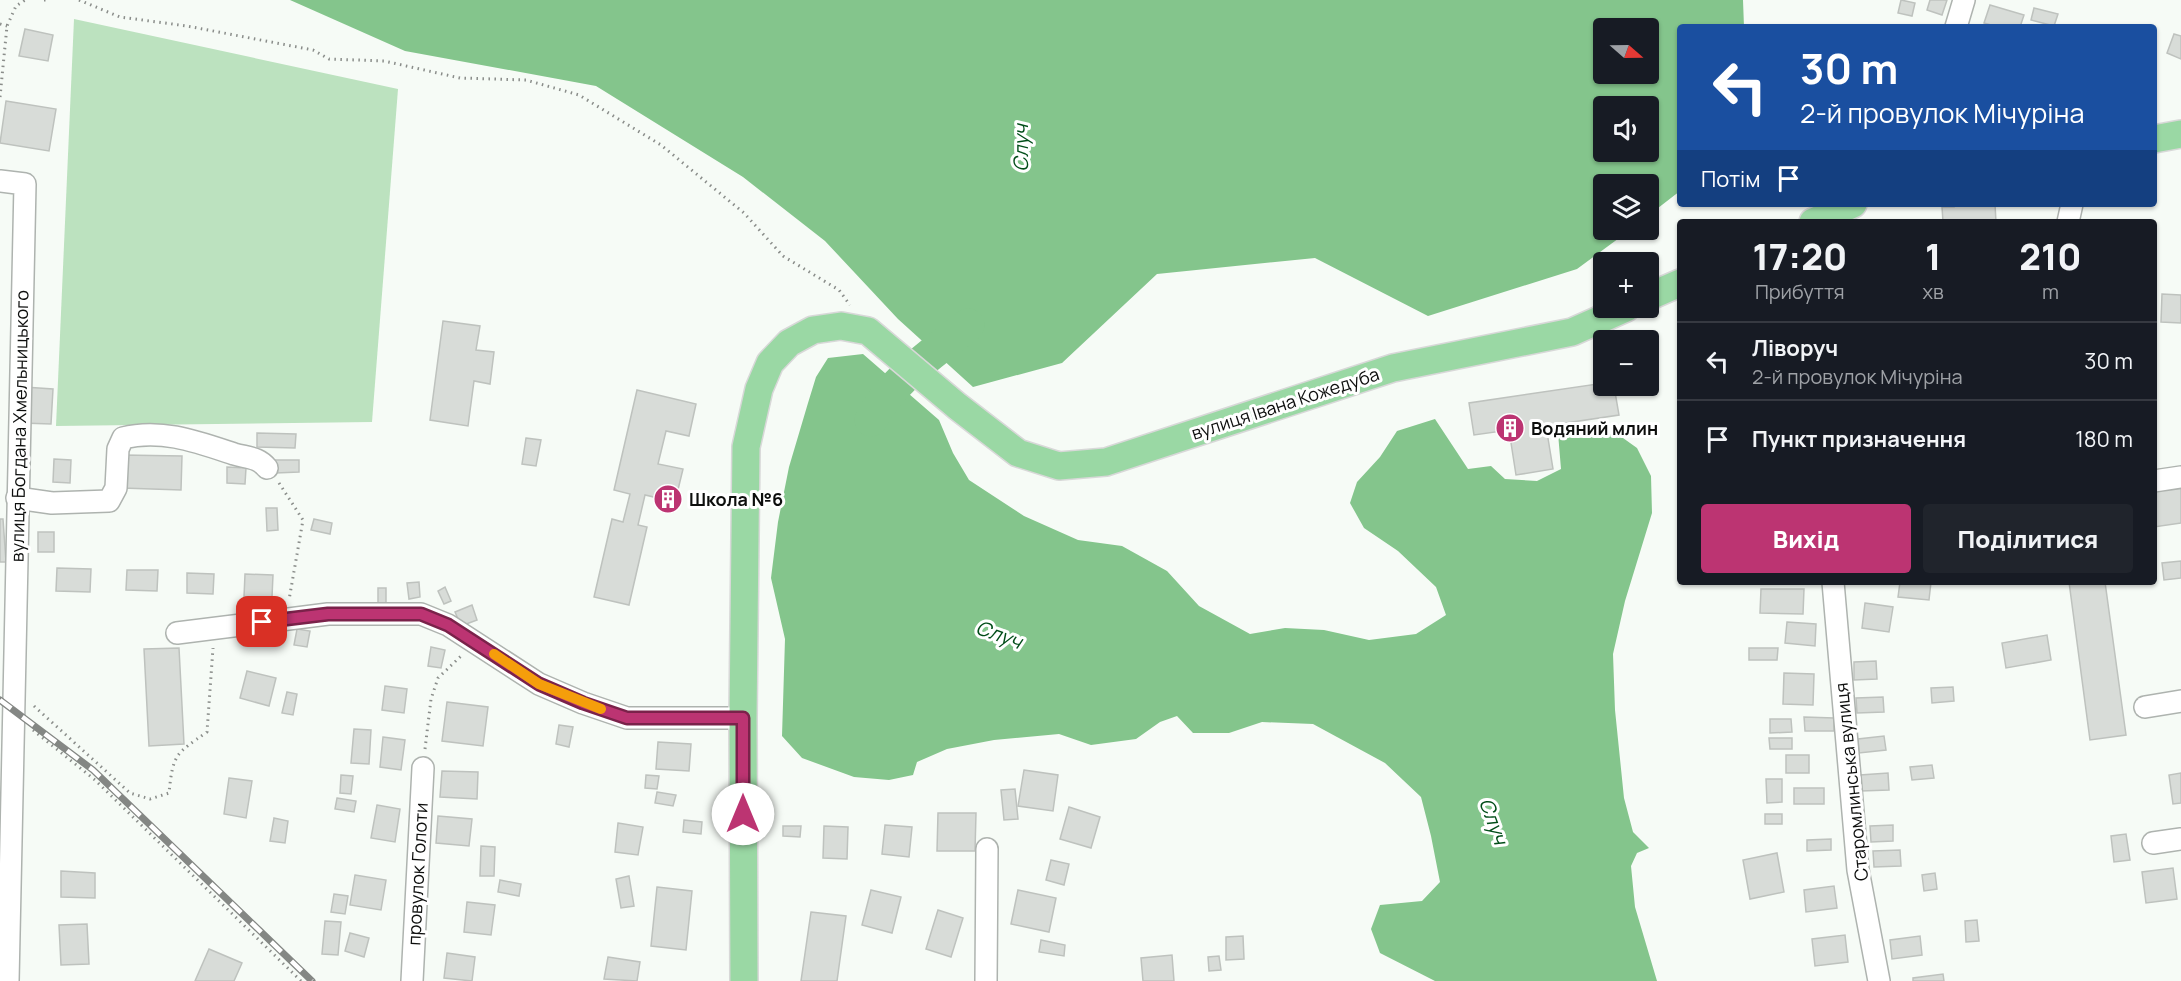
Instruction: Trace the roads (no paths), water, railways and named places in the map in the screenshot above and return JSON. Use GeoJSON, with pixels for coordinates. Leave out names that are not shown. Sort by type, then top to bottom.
{"type":"FeatureCollection","features":[{"type":"Feature","properties":{"kind":"main road"},"geometry":{"type":"LineString","coordinates":[[2157,139],[2181,134]]}},
{"type":"Feature","properties":{"kind":"main road"},"geometry":{"type":"LineString","coordinates":[[1820,219],[1846,207]]}},
{"type":"Feature","properties":{"kind":"main road"},"geometry":{"type":"LineString","coordinates":[[1659,292],[1677,284]]}},
{"type":"Feature","properties":{"kind":"main road","name":"вулиця Івана Кожедуба"},"geometry":{"type":"LineString","coordinates":[[743,718],[746,447],[759,388],[770,363],[789,343],[813,330],[841,326],[868,331],[957,406],[1018,453],[1059,466],[1106,462],[1393,368],[1572,332],[1604,318]]}},
{"type":"Feature","properties":{"kind":"main road"},"geometry":{"type":"LineString","coordinates":[[743,718],[744,981]]}},
{"type":"Feature","properties":{"kind":"street"},"geometry":{"type":"LineString","coordinates":[[1957,24],[1964,0]]}},
{"type":"Feature","properties":{"kind":"street","name":"вулиця Богдана Хмельницького"},"geometry":{"type":"LineString","coordinates":[[0,180],[25,184],[8,981]]}},
{"type":"Feature","properties":{"kind":"street"},"geometry":{"type":"LineString","coordinates":[[17,498],[52,502],[109,501],[116,488],[118,449],[123,438],[137,434],[184,438],[260,459],[267,468]]}},
{"type":"Feature","properties":{"kind":"street"},"geometry":{"type":"LineString","coordinates":[[2157,481],[2181,477]]}},
{"type":"Feature","properties":{"kind":"street","name":"Старомлинська вулиця"},"geometry":{"type":"LineString","coordinates":[[1833,585],[1858,870],[1879,981]]}},
{"type":"Feature","properties":{"kind":"street"},"geometry":{"type":"LineString","coordinates":[[177,633],[328,614],[421,614],[448,625],[539,684],[583,703],[627,718],[743,718]]}},
{"type":"Feature","properties":{"kind":"street"},"geometry":{"type":"LineString","coordinates":[[2145,706],[2181,701]]}},
{"type":"Feature","properties":{"kind":"street","name":"провулок Голоти"},"geometry":{"type":"LineString","coordinates":[[412,981],[423,768]]}},
{"type":"Feature","properties":{"kind":"street"},"geometry":{"type":"LineString","coordinates":[[2153,843],[2181,839]]}},
{"type":"Feature","properties":{"kind":"street"},"geometry":{"type":"LineString","coordinates":[[986,981],[987,849]]}},
{"type":"Feature","properties":{"kind":"water"},"geometry":{"type":"Polygon","coordinates":[[[290,0],[1743,0],[1744,24],[1677,24],[1677,193],[1659,207],[1659,174],[1593,174],[1593,240],[1616,240],[1600,252],[1593,252],[1593,257],[1577,269],[1428,316],[1315,258],[1157,274],[1062,363],[973,387],[898,319],[825,241],[743,177],[596,86],[405,51],[290,0]]]}},
{"type":"Feature","properties":{"kind":"water"},"geometry":{"type":"Polygon","coordinates":[[[863,354],[939,420],[953,453],[969,480],[1024,516],[1078,540],[1122,546],[1167,571],[1199,606],[1250,634],[1285,628],[1324,630],[1369,640],[1416,634],[1446,615],[1436,587],[1398,551],[1364,528],[1350,503],[1357,482],[1380,457],[1397,431],[1435,419],[1468,469],[1491,466],[1505,479],[1537,481],[1561,469],[1558,433],[1597,430],[1623,438],[1637,448],[1651,476],[1652,513],[1625,601],[1613,654],[1615,710],[1624,798],[1633,832],[1649,848],[1637,853],[1631,866],[1635,907],[1657,981],[1435,981],[1380,953],[1371,929],[1380,905],[1422,901],[1440,882],[1421,797],[1385,763],[1313,724],[1262,722],[1229,733],[1193,733],[1177,716],[1160,722],[1136,739],[1091,745],[1059,734],[994,740],[947,749],[917,762],[913,775],[889,780],[854,777],[802,758],[782,736],[785,639],[771,578],[778,522],[789,467],[816,377],[828,358],[863,354]]]}},
{"type":"Feature","properties":{"kind":"waterway","name":"Случ"},"geometry":{"type":"LineString","coordinates":[[871,420],[880,405],[902,379],[968,325]]}},
{"type":"Feature","properties":{"kind":"railway"},"geometry":{"type":"LineString","coordinates":[[0,700],[93,770],[312,981]]}},
{"type":"Feature","properties":{"kind":"place","name":"Водяний млин"},"geometry":{"type":"Point","coordinates":[1510,428]}},
{"type":"Feature","properties":{"kind":"place","name":"Школа №6"},"geometry":{"type":"Point","coordinates":[668,499]}}]}
